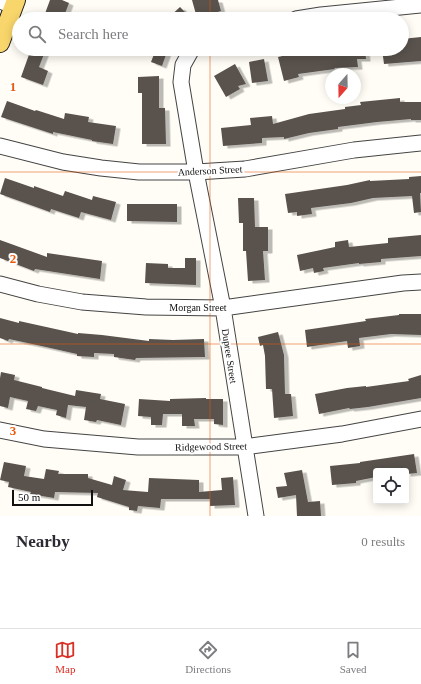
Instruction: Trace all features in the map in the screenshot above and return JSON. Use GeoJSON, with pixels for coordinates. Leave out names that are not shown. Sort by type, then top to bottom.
{"type":"FeatureCollection","features":[{"type":"Feature","properties":{"kind":"main road"},"geometry":{"type":"LineString","coordinates":[[0,43],[10,2]]}},
{"type":"Feature","properties":{"kind":"street"},"geometry":{"type":"LineString","coordinates":[[351,12],[421,5]]}},
{"type":"Feature","properties":{"kind":"street","name":"Dupree Street"},"geometry":{"type":"LineString","coordinates":[[188,56],[183,65],[181,82],[196,172],[223,308],[256,516]]}},
{"type":"Feature","properties":{"kind":"street","name":"Anderson Street"},"geometry":{"type":"LineString","coordinates":[[0,146],[63,162],[101,168],[139,172],[196,172],[245,169],[354,150],[421,144]]}},
{"type":"Feature","properties":{"kind":"street","name":"Morgan Street"},"geometry":{"type":"LineString","coordinates":[[0,284],[38,294],[82,302],[146,307],[223,308],[403,283],[421,282]]}},
{"type":"Feature","properties":{"kind":"street","name":"Ridgewood Street"},"geometry":{"type":"LineString","coordinates":[[0,430],[44,439],[138,447],[244,447],[342,434],[421,420]]}},
{"type":"Feature","properties":{"kind":"building"},"geometry":{"type":"Polygon","coordinates":[[[50,0],[62,0],[69,3],[66,12],[46,12],[50,0]]]}},
{"type":"Feature","properties":{"kind":"building"},"geometry":{"type":"Polygon","coordinates":[[[192,0],[218,0],[221,11],[218,12],[195,12],[192,0]]]}},
{"type":"Feature","properties":{"kind":"building"},"geometry":{"type":"Polygon","coordinates":[[[180,7],[185,12],[175,12],[180,7]]]}},
{"type":"Feature","properties":{"kind":"building"},"geometry":{"type":"Polygon","coordinates":[[[421,37],[421,61],[384,64],[383,56],[409,56],[409,38],[421,37]]]}},
{"type":"Feature","properties":{"kind":"building"},"geometry":{"type":"Polygon","coordinates":[[[28,56],[43,56],[39,67],[48,71],[43,85],[21,77],[28,56]]]}},
{"type":"Feature","properties":{"kind":"building"},"geometry":{"type":"Polygon","coordinates":[[[153,56],[166,56],[162,66],[151,62],[153,56]]]}},
{"type":"Feature","properties":{"kind":"building"},"geometry":{"type":"Polygon","coordinates":[[[366,56],[366,59],[357,59],[358,67],[325,68],[325,70],[298,74],[299,77],[284,81],[278,57],[366,56]]]}},
{"type":"Feature","properties":{"kind":"building"},"geometry":{"type":"Polygon","coordinates":[[[264,59],[268,81],[252,83],[249,62],[264,59]]]}},
{"type":"Feature","properties":{"kind":"building"},"geometry":{"type":"Polygon","coordinates":[[[235,64],[246,84],[238,86],[240,89],[226,97],[214,76],[235,64]]]}},
{"type":"Feature","properties":{"kind":"building"},"geometry":{"type":"Polygon","coordinates":[[[159,76],[159,108],[165,108],[166,144],[142,144],[142,93],[138,93],[138,77],[159,76]]]}},
{"type":"Feature","properties":{"kind":"building"},"geometry":{"type":"Polygon","coordinates":[[[400,98],[400,102],[421,102],[421,120],[411,119],[338,127],[338,129],[309,133],[284,139],[284,137],[262,138],[262,143],[223,146],[221,128],[251,125],[250,118],[272,116],[273,124],[309,114],[345,109],[345,107],[361,105],[361,102],[400,98]]]}},
{"type":"Feature","properties":{"kind":"building"},"geometry":{"type":"Polygon","coordinates":[[[7,101],[64,119],[65,113],[89,117],[88,122],[116,126],[113,144],[53,132],[53,134],[1,117],[7,101]]]}},
{"type":"Feature","properties":{"kind":"building"},"geometry":{"type":"Polygon","coordinates":[[[421,176],[421,212],[414,213],[412,196],[373,198],[351,203],[311,208],[312,214],[297,216],[297,212],[288,213],[285,194],[370,180],[409,179],[409,177],[421,176]]]}},
{"type":"Feature","properties":{"kind":"building"},"geometry":{"type":"Polygon","coordinates":[[[5,178],[63,196],[65,191],[92,200],[93,196],[116,202],[111,220],[81,212],[79,218],[51,209],[50,212],[0,194],[5,178]]]}},
{"type":"Feature","properties":{"kind":"building"},"geometry":{"type":"Polygon","coordinates":[[[238,198],[254,198],[255,227],[268,227],[268,251],[263,251],[265,280],[248,281],[246,251],[243,251],[243,223],[239,223],[238,198]]]}},
{"type":"Feature","properties":{"kind":"building"},"geometry":{"type":"Polygon","coordinates":[[[127,204],[177,204],[177,222],[127,221],[127,204]]]}},
{"type":"Feature","properties":{"kind":"building"},"geometry":{"type":"Polygon","coordinates":[[[421,235],[421,256],[381,259],[381,262],[359,263],[323,268],[324,271],[314,273],[313,268],[300,271],[297,255],[335,247],[335,242],[348,240],[349,247],[388,243],[388,238],[421,235]]]}},
{"type":"Feature","properties":{"kind":"building"},"geometry":{"type":"Polygon","coordinates":[[[0,240],[47,257],[47,253],[102,261],[100,279],[35,269],[34,271],[0,258],[0,240]]]}},
{"type":"Feature","properties":{"kind":"building"},"geometry":{"type":"Polygon","coordinates":[[[185,258],[196,258],[196,285],[145,283],[146,263],[168,264],[168,268],[185,268],[185,258]]]}},
{"type":"Feature","properties":{"kind":"building"},"geometry":{"type":"Polygon","coordinates":[[[399,314],[421,314],[421,335],[391,334],[359,338],[360,346],[348,348],[347,341],[307,347],[305,330],[366,321],[365,319],[399,314]]]}},
{"type":"Feature","properties":{"kind":"building"},"geometry":{"type":"Polygon","coordinates":[[[0,318],[78,334],[102,335],[149,341],[149,339],[204,339],[205,357],[136,358],[135,360],[114,357],[114,354],[94,353],[94,357],[77,356],[77,354],[9,339],[8,341],[0,338],[0,318]]]}},
{"type":"Feature","properties":{"kind":"building"},"geometry":{"type":"Polygon","coordinates":[[[278,332],[284,355],[285,394],[291,394],[293,416],[274,418],[272,389],[266,389],[265,356],[263,345],[260,346],[258,337],[278,332]]]}},
{"type":"Feature","properties":{"kind":"building"},"geometry":{"type":"Polygon","coordinates":[[[1,372],[15,375],[14,380],[42,388],[75,396],[76,390],[101,394],[100,399],[125,404],[121,425],[97,420],[96,422],[84,420],[86,407],[68,405],[66,418],[56,415],[57,410],[38,406],[36,411],[26,409],[28,401],[10,397],[8,408],[0,406],[1,372]]]}},
{"type":"Feature","properties":{"kind":"building"},"geometry":{"type":"Polygon","coordinates":[[[421,375],[421,398],[368,407],[349,408],[319,414],[315,394],[347,388],[409,381],[408,379],[421,375]]]}},
{"type":"Feature","properties":{"kind":"building"},"geometry":{"type":"Polygon","coordinates":[[[139,399],[170,401],[170,399],[223,399],[223,425],[214,424],[214,419],[194,419],[195,426],[182,426],[182,414],[163,414],[162,425],[151,425],[151,417],[138,416],[139,399]]]}},
{"type":"Feature","properties":{"kind":"building"},"geometry":{"type":"Polygon","coordinates":[[[414,454],[417,473],[409,474],[409,468],[373,468],[373,478],[356,481],[356,483],[332,485],[330,466],[414,454]]]}},
{"type":"Feature","properties":{"kind":"building"},"geometry":{"type":"Polygon","coordinates":[[[4,462],[26,466],[24,476],[44,479],[46,469],[59,471],[58,474],[88,474],[88,478],[112,485],[114,476],[126,480],[123,490],[148,492],[149,478],[199,480],[199,492],[222,490],[221,478],[233,477],[235,505],[210,506],[210,499],[161,499],[160,508],[138,506],[137,511],[129,510],[129,507],[97,497],[98,493],[55,492],[54,498],[30,494],[31,492],[8,487],[9,482],[0,480],[4,462]]]}},
{"type":"Feature","properties":{"kind":"building"},"geometry":{"type":"Polygon","coordinates":[[[302,470],[308,502],[320,501],[321,516],[297,516],[296,495],[278,498],[276,487],[287,486],[284,473],[302,470]]]}}]}
